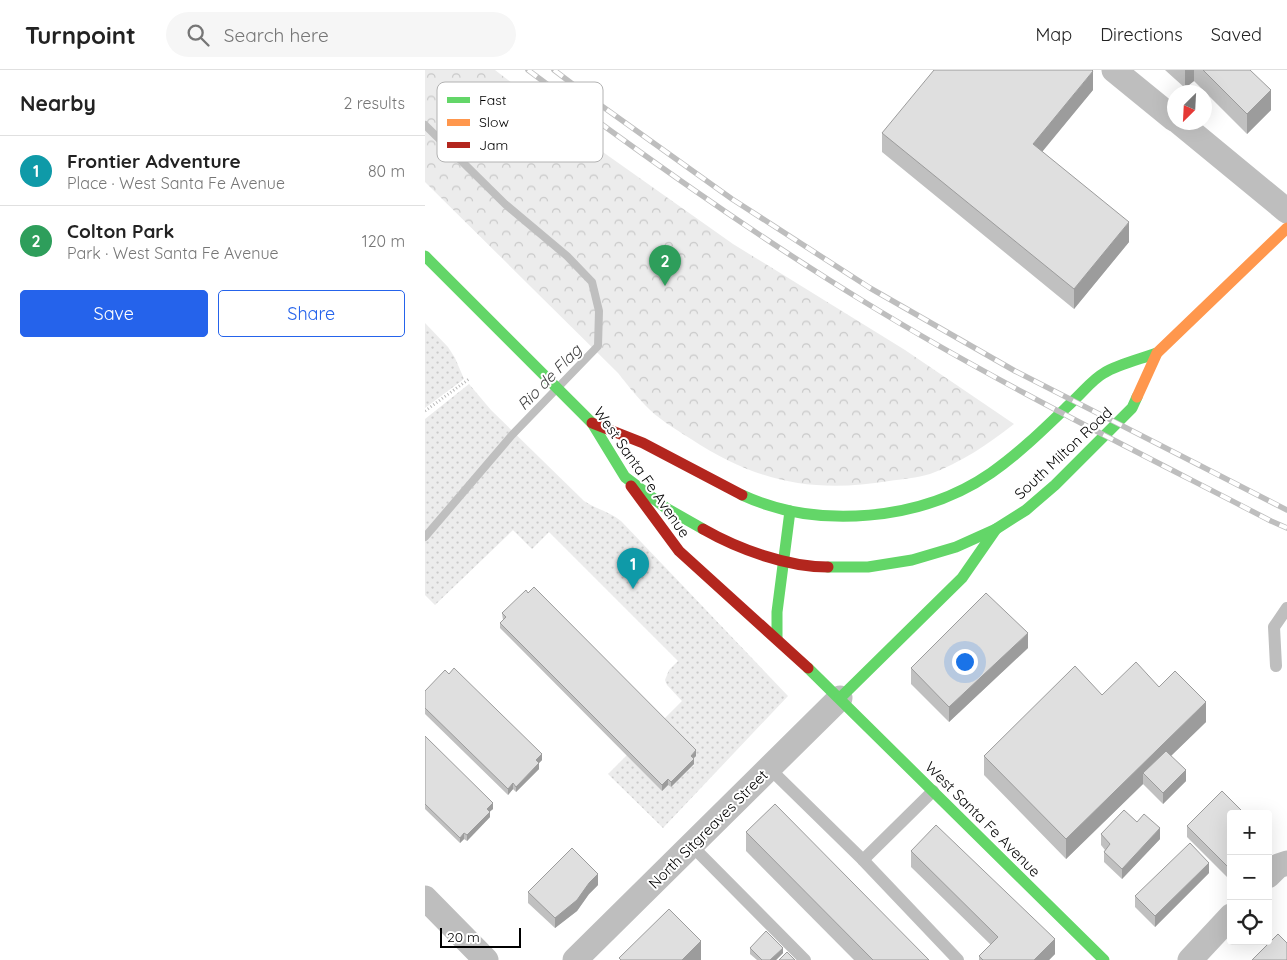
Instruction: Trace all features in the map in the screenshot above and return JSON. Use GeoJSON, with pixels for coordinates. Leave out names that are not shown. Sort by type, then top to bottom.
{"type":"FeatureCollection","features":[{"type":"Feature","properties":{"kind":"main road","name":"South Milton Road"},"geometry":{"type":"LineString","coordinates":[[625,477],[667,508],[711,534],[749,551],[784,561],[823,567],[868,567],[912,560],[956,547],[996,529],[1026,510],[1055,485],[1132,408],[1157,353],[1287,228]]}},
{"type":"Feature","properties":{"kind":"main road","name":"West Santa Fe Avenue"},"geometry":{"type":"LineString","coordinates":[[425,256],[591,423],[625,477],[679,551],[777,638],[840,698],[1104,960]]}},
{"type":"Feature","properties":{"kind":"main road","name":"South Milton Road"},"geometry":{"type":"LineString","coordinates":[[591,423],[643,443],[698,474],[745,496],[790,511],[829,517],[889,514],[957,494],[991,474],[1026,445],[1103,373],[1157,353]]}},
{"type":"Feature","properties":{"kind":"main road"},"geometry":{"type":"LineString","coordinates":[[777,638],[777,612],[790,511]]}},
{"type":"Feature","properties":{"kind":"main road"},"geometry":{"type":"LineString","coordinates":[[840,698],[962,578],[996,529]]}},
{"type":"Feature","properties":{"kind":"street"},"geometry":{"type":"LineString","coordinates":[[1114,70],[1167,113]]}},
{"type":"Feature","properties":{"kind":"street"},"geometry":{"type":"LineString","coordinates":[[1189,130],[1287,211]]}},
{"type":"Feature","properties":{"kind":"street","name":"North Sitgreaves Street"},"geometry":{"type":"LineString","coordinates":[[575,960],[840,698]]}},
{"type":"Feature","properties":{"kind":"street"},"geometry":{"type":"LineString","coordinates":[[425,898],[486,960]]}},
{"type":"Feature","properties":{"kind":"street"},"geometry":{"type":"LineString","coordinates":[[1190,960],[1227,920]]}},
{"type":"Feature","properties":{"kind":"lane"},"geometry":{"type":"LineString","coordinates":[[1276,666],[1274,627],[1287,608]]}},
{"type":"Feature","properties":{"kind":"lane"},"geometry":{"type":"LineString","coordinates":[[769,768],[863,860],[958,960]]}},
{"type":"Feature","properties":{"kind":"lane"},"geometry":{"type":"LineString","coordinates":[[863,860],[933,791]]}},
{"type":"Feature","properties":{"kind":"lane"},"geometry":{"type":"LineString","coordinates":[[691,845],[805,960]]}},
{"type":"Feature","properties":{"kind":"path"},"geometry":{"type":"LineString","coordinates":[[425,411],[469,379]]}},
{"type":"Feature","properties":{"kind":"green space"},"geometry":{"type":"Polygon","coordinates":[[[425,70],[495,70],[511,82],[437,82],[437,162],[603,162],[603,152],[733,244],[905,350],[1014,424],[974,452],[941,470],[920,476],[861,485],[835,486],[785,481],[738,465],[673,427],[650,410],[618,373],[425,182],[425,70]]]}},
{"type":"Feature","properties":{"kind":"green space"},"geometry":{"type":"Polygon","coordinates":[[[425,323],[448,347],[464,379],[425,408],[425,323]]]}},
{"type":"Feature","properties":{"kind":"green space"},"geometry":{"type":"Polygon","coordinates":[[[469,384],[491,410],[584,501],[621,521],[788,696],[663,828],[608,774],[627,755],[671,787],[694,765],[662,721],[682,701],[667,685],[665,680],[669,670],[678,661],[549,532],[532,549],[513,530],[435,605],[425,595],[425,419],[469,384]]]}},
{"type":"Feature","properties":{"kind":"building"},"geometry":{"type":"Polygon","coordinates":[[[934,70],[1093,71],[1033,144],[1129,222],[1074,289],[882,133],[934,70]]]}},
{"type":"Feature","properties":{"kind":"building"},"geometry":{"type":"Polygon","coordinates":[[[1203,70],[1250,70],[1271,90],[1247,114],[1203,70]]]}},
{"type":"Feature","properties":{"kind":"building"},"geometry":{"type":"Polygon","coordinates":[[[534,587],[696,750],[691,756],[694,759],[671,782],[668,779],[662,785],[500,623],[506,617],[502,613],[526,590],[528,593],[534,587]]]}},
{"type":"Feature","properties":{"kind":"building"},"geometry":{"type":"Polygon","coordinates":[[[986,593],[1028,633],[949,707],[911,668],[986,593]]]}},
{"type":"Feature","properties":{"kind":"building"},"geometry":{"type":"Polygon","coordinates":[[[1136,662],[1159,687],[1175,671],[1206,702],[1066,839],[984,756],[1075,666],[1102,695],[1136,662]]]}},
{"type":"Feature","properties":{"kind":"building"},"geometry":{"type":"Polygon","coordinates":[[[454,668],[542,754],[536,760],[539,763],[516,787],[513,783],[508,789],[425,708],[425,691],[445,670],[449,674],[454,668]]]}},
{"type":"Feature","properties":{"kind":"building"},"geometry":{"type":"Polygon","coordinates":[[[425,736],[493,803],[487,809],[490,812],[467,835],[464,833],[460,838],[425,804],[425,736]]]}},
{"type":"Feature","properties":{"kind":"building"},"geometry":{"type":"Polygon","coordinates":[[[1166,751],[1186,770],[1163,793],[1143,773],[1166,751]]]}},
{"type":"Feature","properties":{"kind":"building"},"geometry":{"type":"Polygon","coordinates":[[[1222,791],[1241,810],[1227,810],[1227,866],[1187,826],[1222,791]]]}},
{"type":"Feature","properties":{"kind":"building"},"geometry":{"type":"Polygon","coordinates":[[[775,804],[929,960],[873,960],[746,832],[775,804]]]}},
{"type":"Feature","properties":{"kind":"building"},"geometry":{"type":"Polygon","coordinates":[[[1124,810],[1137,822],[1144,814],[1160,828],[1122,869],[1104,852],[1110,844],[1101,834],[1124,810]]]}},
{"type":"Feature","properties":{"kind":"building"},"geometry":{"type":"Polygon","coordinates":[[[936,825],[1055,939],[1034,960],[983,960],[979,956],[998,937],[911,851],[936,825]]]}},
{"type":"Feature","properties":{"kind":"building"},"geometry":{"type":"Polygon","coordinates":[[[1190,843],[1209,863],[1155,916],[1135,896],[1190,843]]]}},
{"type":"Feature","properties":{"kind":"building"},"geometry":{"type":"Polygon","coordinates":[[[572,848],[598,874],[577,900],[555,918],[528,892],[572,848]]]}},
{"type":"Feature","properties":{"kind":"building"},"geometry":{"type":"Polygon","coordinates":[[[669,909],[701,941],[682,960],[621,960],[619,958],[669,909]]]}},
{"type":"Feature","properties":{"kind":"building"},"geometry":{"type":"Polygon","coordinates":[[[766,931],[783,948],[770,960],[762,960],[750,948],[766,931]]]}},
{"type":"Feature","properties":{"kind":"building"},"geometry":{"type":"Polygon","coordinates":[[[1278,934],[1287,943],[1287,960],[1252,960],[1267,945],[1272,945],[1272,940],[1278,934]]]}},
{"type":"Feature","properties":{"kind":"building"},"geometry":{"type":"Polygon","coordinates":[[[787,952],[795,960],[779,960],[787,952]]]}},
{"type":"Feature","properties":{"kind":"waterway","name":"Rio de Flag"},"geometry":{"type":"LineString","coordinates":[[425,125],[437,137]]}},
{"type":"Feature","properties":{"kind":"waterway","name":"Rio de Flag"},"geometry":{"type":"LineString","coordinates":[[425,537],[512,435],[598,346],[599,311],[592,282],[567,256],[505,204],[462,162]]}},
{"type":"Feature","properties":{"kind":"railway"},"geometry":{"type":"LineString","coordinates":[[528,70],[544,82]]}},
{"type":"Feature","properties":{"kind":"railway"},"geometry":{"type":"LineString","coordinates":[[554,70],[570,82]]}},
{"type":"Feature","properties":{"kind":"railway"},"geometry":{"type":"LineString","coordinates":[[603,107],[732,199],[870,288],[1015,371],[1287,510]]}},
{"type":"Feature","properties":{"kind":"railway"},"geometry":{"type":"LineString","coordinates":[[603,125],[777,246],[913,331],[1065,415],[1287,528]]}},
{"type":"Feature","properties":{"kind":"traffic: fast"},"geometry":{"type":"LineString","coordinates":[[425,256],[592,423],[625,477],[666,508],[703,529]]}},
{"type":"Feature","properties":{"kind":"traffic: fast"},"geometry":{"type":"LineString","coordinates":[[742,495],[772,506],[803,513],[836,516],[869,515],[902,510],[934,502],[964,489],[1002,465],[1033,439],[1100,376],[1116,367],[1157,353]]}},
{"type":"Feature","properties":{"kind":"traffic: fast"},"geometry":{"type":"LineString","coordinates":[[828,567],[868,567],[912,560],[956,547],[996,529],[1026,510],[1055,485],[1132,408],[1137,397]]}},
{"type":"Feature","properties":{"kind":"traffic: fast"},"geometry":{"type":"LineString","coordinates":[[777,639],[777,612],[790,511]]}},
{"type":"Feature","properties":{"kind":"traffic: fast"},"geometry":{"type":"LineString","coordinates":[[840,698],[962,578],[996,529]]}},
{"type":"Feature","properties":{"kind":"traffic: fast"},"geometry":{"type":"LineString","coordinates":[[808,668],[1104,960]]}},
{"type":"Feature","properties":{"kind":"traffic: slow"},"geometry":{"type":"LineString","coordinates":[[1137,397],[1157,353],[1287,228]]}},
{"type":"Feature","properties":{"kind":"traffic: jam"},"geometry":{"type":"LineString","coordinates":[[592,423],[643,443],[742,495]]}},
{"type":"Feature","properties":{"kind":"traffic: jam"},"geometry":{"type":"LineString","coordinates":[[631,486],[679,551],[808,668]]}},
{"type":"Feature","properties":{"kind":"traffic: jam"},"geometry":{"type":"LineString","coordinates":[[703,529],[763,556],[796,564],[828,567]]}},
{"type":"Feature","properties":{"kind":"place","name":"Colton Park"},"geometry":{"type":"Point","coordinates":[665,286]}},
{"type":"Feature","properties":{"kind":"place","name":"Frontier Adventure"},"geometry":{"type":"Point","coordinates":[633,589]}}]}
